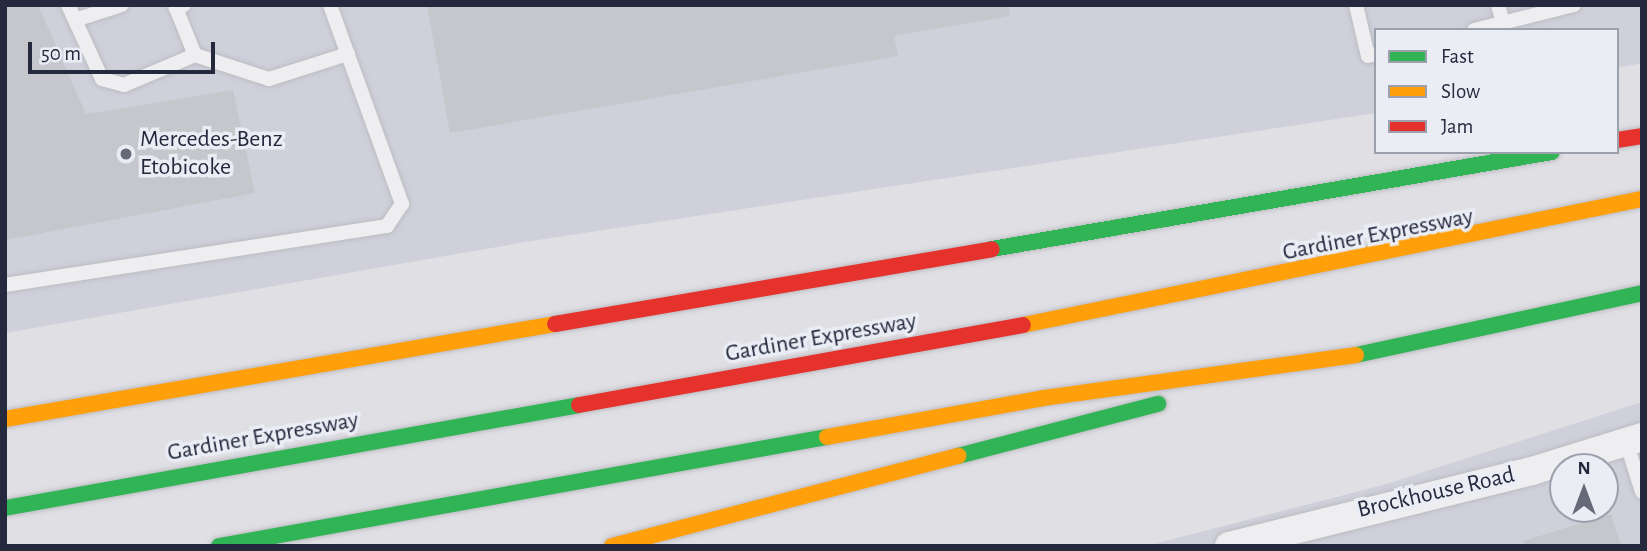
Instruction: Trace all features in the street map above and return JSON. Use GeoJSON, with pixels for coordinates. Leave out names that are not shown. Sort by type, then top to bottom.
{"type":"FeatureCollection","features":[{"type":"Feature","properties":{"kind":"highway"},"geometry":{"type":"LineString","coordinates":[[1619,140],[1642,136]]}},
{"type":"Feature","properties":{"kind":"highway"},"geometry":{"type":"LineString","coordinates":[[5,421],[1540,154]]}},
{"type":"Feature","properties":{"kind":"highway","name":"Gardiner Expressway"},"geometry":{"type":"LineString","coordinates":[[5,508],[1220,290],[1642,199]]}},
{"type":"Feature","properties":{"kind":"highway"},"geometry":{"type":"LineString","coordinates":[[612,546],[1330,361],[1642,293]]}},
{"type":"Feature","properties":{"kind":"highway"},"geometry":{"type":"LineString","coordinates":[[219,546],[1043,398],[1330,361]]}},
{"type":"Feature","properties":{"kind":"street","name":"Brockhouse Road"},"geometry":{"type":"LineString","coordinates":[[1229,546],[1532,471],[1634,439]]}},
{"type":"Feature","properties":{"kind":"lane"},"geometry":{"type":"LineString","coordinates":[[68,5],[102,79],[124,85],[195,55],[269,79],[348,54]]}},
{"type":"Feature","properties":{"kind":"lane"},"geometry":{"type":"LineString","coordinates":[[75,20],[122,5]]}},
{"type":"Feature","properties":{"kind":"lane"},"geometry":{"type":"LineString","coordinates":[[5,285],[387,226],[402,204],[330,5]]}},
{"type":"Feature","properties":{"kind":"lane"},"geometry":{"type":"LineString","coordinates":[[1356,5],[1368,56],[1374,54]]}},
{"type":"Feature","properties":{"kind":"lane"},"geometry":{"type":"LineString","coordinates":[[1498,5],[1503,23]]}},
{"type":"Feature","properties":{"kind":"lane"},"geometry":{"type":"LineString","coordinates":[[1482,28],[1574,5]]}},
{"type":"Feature","properties":{"kind":"lane"},"geometry":{"type":"LineString","coordinates":[[178,6],[195,55]]}},
{"type":"Feature","properties":{"kind":"lane"},"geometry":{"type":"LineString","coordinates":[[1634,439],[1642,492]]}},
{"type":"Feature","properties":{"kind":"shaded area"},"geometry":{"type":"Polygon","coordinates":[[[5,5],[1642,5],[1642,63],[1619,68],[1619,28],[1374,28],[1374,113],[525,242],[5,333],[5,5]]]}},
{"type":"Feature","properties":{"kind":"shaded area"},"geometry":{"type":"Polygon","coordinates":[[[1642,402],[1642,546],[1146,546],[1383,485],[1642,402]]]}},
{"type":"Feature","properties":{"kind":"building","name":"Mercedes-Benz Etobicoke"},"geometry":{"type":"Polygon","coordinates":[[[5,5],[38,5],[86,114],[233,90],[255,193],[5,240],[5,5]]]}},
{"type":"Feature","properties":{"kind":"building"},"geometry":{"type":"Polygon","coordinates":[[[427,5],[1009,5],[1010,16],[894,36],[898,56],[450,133],[427,5]]]}},
{"type":"Feature","properties":{"kind":"building"},"geometry":{"type":"Polygon","coordinates":[[[1582,523],[1614,523],[1621,546],[1524,546],[1523,541],[1582,523]]]}},
{"type":"Feature","properties":{"kind":"traffic: fast"},"geometry":{"type":"LineString","coordinates":[[992,249],[1540,154]]}},
{"type":"Feature","properties":{"kind":"traffic: fast"},"geometry":{"type":"LineString","coordinates":[[1356,355],[1642,293]]}},
{"type":"Feature","properties":{"kind":"traffic: fast"},"geometry":{"type":"LineString","coordinates":[[958,456],[1158,404]]}},
{"type":"Feature","properties":{"kind":"traffic: fast"},"geometry":{"type":"LineString","coordinates":[[5,508],[579,405]]}},
{"type":"Feature","properties":{"kind":"traffic: fast"},"geometry":{"type":"LineString","coordinates":[[219,546],[827,437]]}},
{"type":"Feature","properties":{"kind":"traffic: slow"},"geometry":{"type":"LineString","coordinates":[[1023,325],[1642,199]]}},
{"type":"Feature","properties":{"kind":"traffic: slow"},"geometry":{"type":"LineString","coordinates":[[5,419],[555,324]]}},
{"type":"Feature","properties":{"kind":"traffic: slow"},"geometry":{"type":"LineString","coordinates":[[827,437],[1043,398],[1356,355]]}},
{"type":"Feature","properties":{"kind":"traffic: slow"},"geometry":{"type":"LineString","coordinates":[[612,546],[958,456]]}},
{"type":"Feature","properties":{"kind":"traffic: jam"},"geometry":{"type":"LineString","coordinates":[[1619,140],[1642,136]]}},
{"type":"Feature","properties":{"kind":"traffic: jam"},"geometry":{"type":"LineString","coordinates":[[555,324],[992,249]]}},
{"type":"Feature","properties":{"kind":"traffic: jam"},"geometry":{"type":"LineString","coordinates":[[579,405],[1023,325]]}},
{"type":"Feature","properties":{"kind":"place","name":"Mercedes-Benz Etobicoke"},"geometry":{"type":"Point","coordinates":[126,154]}}]}
